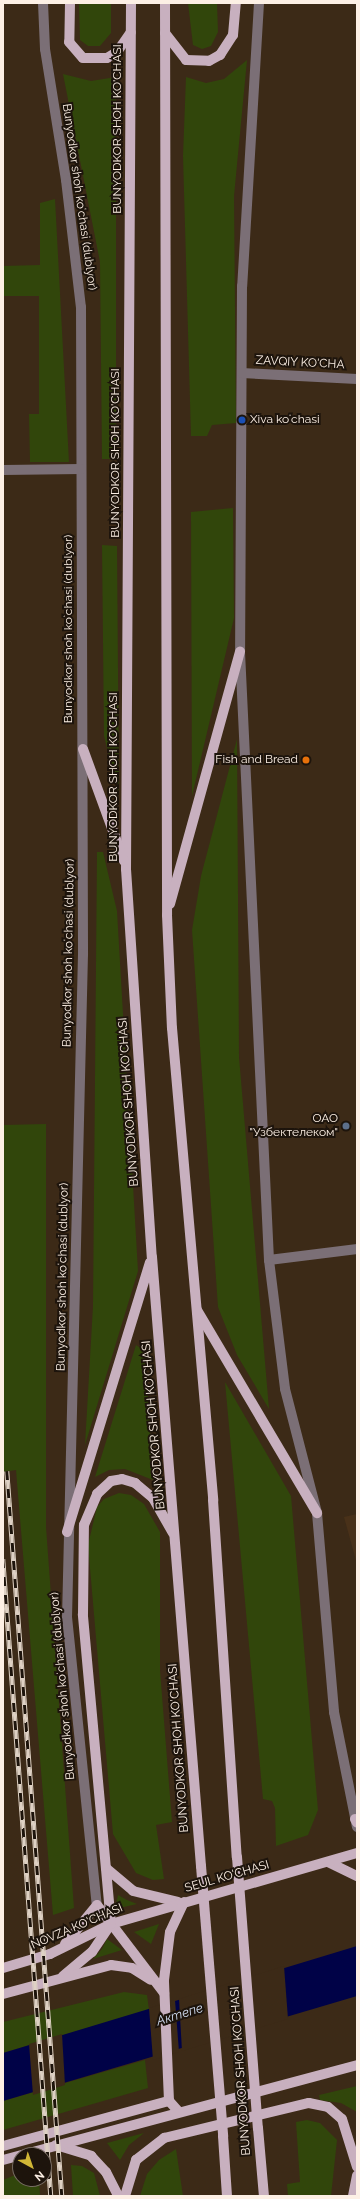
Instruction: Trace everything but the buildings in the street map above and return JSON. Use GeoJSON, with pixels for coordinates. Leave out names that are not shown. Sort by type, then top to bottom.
{"type":"FeatureCollection","features":[{"type":"Feature","properties":{"kind":"main road"},"geometry":{"type":"LineString","coordinates":[[70,3],[69,42],[83,58],[107,58],[117,52],[131,32]]}},
{"type":"Feature","properties":{"kind":"main road","name":"BUNYODKOR SHOH KO'CHASI"},"geometry":{"type":"LineString","coordinates":[[131,3],[126,869],[152,1257],[177,1540],[227,2196]]}},
{"type":"Feature","properties":{"kind":"main road","name":"BUNYODKOR SHOH KO'CHASI"},"geometry":{"type":"LineString","coordinates":[[165,3],[167,916],[172,1028],[195,1307],[213,1500],[237,1856],[264,2196]]}},
{"type":"Feature","properties":{"kind":"main road"},"geometry":{"type":"LineString","coordinates":[[165,32],[186,60],[209,61],[220,55],[233,35],[236,3]]}},
{"type":"Feature","properties":{"kind":"main road"},"geometry":{"type":"LineString","coordinates":[[167,916],[240,652]]}},
{"type":"Feature","properties":{"kind":"main road"},"geometry":{"type":"LineString","coordinates":[[83,749],[126,869]]}},
{"type":"Feature","properties":{"kind":"main road"},"geometry":{"type":"LineString","coordinates":[[67,1532],[152,1257]]}},
{"type":"Feature","properties":{"kind":"main road"},"geometry":{"type":"LineString","coordinates":[[195,1307],[317,1513]]}},
{"type":"Feature","properties":{"kind":"main road"},"geometry":{"type":"LineString","coordinates":[[63,1976],[95,1949],[111,1924],[82,1592],[84,1524],[97,1494],[111,1481],[122,1479],[135,1483],[153,1498],[177,1540]]}},
{"type":"Feature","properties":{"kind":"main road","name":"SEUL KO'CHASI"},"geometry":{"type":"LineString","coordinates":[[169,2101],[164,1993],[167,1944],[184,1902],[357,1853]]}},
{"type":"Feature","properties":{"kind":"main road"},"geometry":{"type":"LineString","coordinates":[[328,1862],[357,1876]]}},
{"type":"Feature","properties":{"kind":"main road"},"geometry":{"type":"LineString","coordinates":[[106,1868],[135,1892],[184,1902]]}},
{"type":"Feature","properties":{"kind":"main road","name":"NOVZA KO'CHASI"},"geometry":{"type":"LineString","coordinates":[[3,1968],[50,1954],[111,1924],[184,1902]]}},
{"type":"Feature","properties":{"kind":"main road"},"geometry":{"type":"LineString","coordinates":[[50,1954],[77,1933],[97,1905],[164,1993]]}},
{"type":"Feature","properties":{"kind":"main road"},"geometry":{"type":"LineString","coordinates":[[3,1994],[103,1966],[125,1966],[149,1979],[164,1993]]}},
{"type":"Feature","properties":{"kind":"main road"},"geometry":{"type":"LineString","coordinates":[[3,2160],[52,2144],[357,2065]]}},
{"type":"Feature","properties":{"kind":"main road"},"geometry":{"type":"LineString","coordinates":[[3,2146],[169,2101],[179,2112]]}},
{"type":"Feature","properties":{"kind":"main road"},"geometry":{"type":"LineString","coordinates":[[125,2196],[136,2160],[164,2138],[309,2103],[328,2107],[342,2119],[357,2167]]}},
{"type":"Feature","properties":{"kind":"main road"},"geometry":{"type":"LineString","coordinates":[[52,2144],[91,2156],[106,2172],[118,2196]]}},
{"type":"Feature","properties":{"kind":"main road"},"geometry":{"type":"LineString","coordinates":[[354,2196],[357,2176]]}},
{"type":"Feature","properties":{"kind":"street","name":"Bunyodkor shoh koʻchasi (dublyor)"},"geometry":{"type":"LineString","coordinates":[[43,3],[45,49],[79,281],[83,749],[83,954],[73,1414],[67,1532],[67,1617],[97,1905]]}},
{"type":"Feature","properties":{"kind":"street"},"geometry":{"type":"LineString","coordinates":[[259,3],[242,286],[240,652],[269,1260],[285,1389],[317,1513],[334,1712],[356,1823]]}},
{"type":"Feature","properties":{"kind":"street","name":"ZAVQIY KO'CHA"},"geometry":{"type":"LineString","coordinates":[[242,373],[357,379]]}},
{"type":"Feature","properties":{"kind":"street"},"geometry":{"type":"LineString","coordinates":[[3,470],[81,469]]}},
{"type":"Feature","properties":{"kind":"street"},"geometry":{"type":"LineString","coordinates":[[269,1260],[357,1249]]}},
{"type":"Feature","properties":{"kind":"shaded area"},"geometry":{"type":"Polygon","coordinates":[[[357,1514],[357,1564],[344,1517],[357,1514]]]}},
{"type":"Feature","properties":{"kind":"green space"},"geometry":{"type":"Polygon","coordinates":[[[79,3],[111,3],[111,33],[100,46],[88,46],[80,40],[79,3]]]}},
{"type":"Feature","properties":{"kind":"green space"},"geometry":{"type":"Polygon","coordinates":[[[188,3],[217,3],[218,32],[211,46],[202,49],[193,45],[188,3]]]}},
{"type":"Feature","properties":{"kind":"green space"},"geometry":{"type":"Polygon","coordinates":[[[247,60],[234,196],[236,423],[212,425],[207,436],[191,436],[183,156],[186,77],[206,83],[224,79],[247,60]]]}},
{"type":"Feature","properties":{"kind":"green space"},"geometry":{"type":"Polygon","coordinates":[[[63,74],[91,81],[116,77],[116,459],[102,459],[100,262],[63,74]]]}},
{"type":"Feature","properties":{"kind":"green space"},"geometry":{"type":"Polygon","coordinates":[[[55,199],[69,462],[30,462],[29,414],[39,414],[39,296],[3,296],[3,266],[40,265],[40,203],[55,199]]]}},
{"type":"Feature","properties":{"kind":"green space"},"geometry":{"type":"Polygon","coordinates":[[[233,508],[234,618],[192,796],[191,512],[233,508]]]}},
{"type":"Feature","properties":{"kind":"green space"},"geometry":{"type":"Polygon","coordinates":[[[102,545],[117,546],[119,796],[104,736],[102,545]]]}},
{"type":"Feature","properties":{"kind":"green space"},"geometry":{"type":"Polygon","coordinates":[[[237,739],[239,1057],[269,1409],[237,1355],[218,1307],[192,930],[201,876],[237,739]]]}},
{"type":"Feature","properties":{"kind":"green space"},"geometry":{"type":"Polygon","coordinates":[[[97,852],[103,852],[117,911],[138,1271],[85,1445],[93,1306],[97,852]]]}},
{"type":"Feature","properties":{"kind":"green space"},"geometry":{"type":"Polygon","coordinates":[[[46,1124],[46,1527],[74,1908],[53,1915],[16,1470],[3,1472],[3,1125],[46,1124]]]}},
{"type":"Feature","properties":{"kind":"green space"},"geometry":{"type":"Polygon","coordinates":[[[136,1345],[145,1351],[153,1480],[125,1469],[109,1470],[95,1477],[136,1345]]]}},
{"type":"Feature","properties":{"kind":"green space"},"geometry":{"type":"Polygon","coordinates":[[[225,1382],[291,1496],[318,1810],[308,1835],[276,1846],[275,1808],[272,1801],[263,1799],[225,1382]]]}},
{"type":"Feature","properties":{"kind":"green space"},"geometry":{"type":"Polygon","coordinates":[[[119,1493],[131,1495],[144,1504],[160,1532],[160,1670],[172,1822],[156,1825],[164,1879],[153,1880],[136,1873],[113,1834],[88,1545],[97,1507],[104,1499],[119,1493]]]}},
{"type":"Feature","properties":{"kind":"green space"},"geometry":{"type":"Polygon","coordinates":[[[118,1895],[127,1900],[137,1904],[115,1909],[118,1895]]]}},
{"type":"Feature","properties":{"kind":"green space"},"geometry":{"type":"Polygon","coordinates":[[[159,1924],[151,1944],[134,1932],[159,1924]]]}},
{"type":"Feature","properties":{"kind":"green space"},"geometry":{"type":"Polygon","coordinates":[[[107,1939],[122,1950],[93,1959],[102,1949],[107,1939]]]}},
{"type":"Feature","properties":{"kind":"green space"},"geometry":{"type":"Polygon","coordinates":[[[124,1992],[147,1995],[149,2010],[3,2053],[3,2022],[124,1992]]]}},
{"type":"Feature","properties":{"kind":"green space"},"geometry":{"type":"Polygon","coordinates":[[[145,2060],[148,2088],[3,2130],[3,2101],[145,2060]]]}},
{"type":"Feature","properties":{"kind":"green space"},"geometry":{"type":"Polygon","coordinates":[[[357,2086],[357,2112],[341,2103],[320,2100],[319,2095],[357,2086]]]}},
{"type":"Feature","properties":{"kind":"green space"},"geometry":{"type":"Polygon","coordinates":[[[307,2120],[320,2123],[337,2140],[331,2196],[288,2196],[287,2184],[300,2182],[296,2122],[307,2120]]]}},
{"type":"Feature","properties":{"kind":"green space"},"geometry":{"type":"Polygon","coordinates":[[[144,2133],[129,2145],[120,2160],[107,2143],[144,2133]]]}},
{"type":"Feature","properties":{"kind":"green space"},"geometry":{"type":"Polygon","coordinates":[[[176,2149],[183,2196],[140,2196],[147,2174],[159,2160],[176,2149]]]}},
{"type":"Feature","properties":{"kind":"green space"},"geometry":{"type":"Polygon","coordinates":[[[71,2165],[82,2166],[94,2173],[100,2196],[73,2196],[71,2165]]]}},
{"type":"Feature","properties":{"kind":"green space"},"geometry":{"type":"Polygon","coordinates":[[[12,2176],[12,2187],[39,2187],[40,2196],[3,2196],[3,2180],[12,2176]]]}},
{"type":"Feature","properties":{"kind":"water","name":"Актепе"},"geometry":{"type":"Polygon","coordinates":[[[357,1946],[357,1996],[3,2101],[3,2053],[357,1946]]]}},
{"type":"Feature","properties":{"kind":"pier"},"geometry":{"type":"Polygon","coordinates":[[[284,1966],[288,2019],[182,2051],[179,1999],[284,1966]]]}},
{"type":"Feature","properties":{"kind":"pier"},"geometry":{"type":"Polygon","coordinates":[[[175,2000],[179,2052],[153,2060],[149,2008],[175,2000]]]}},
{"type":"Feature","properties":{"kind":"pier"},"geometry":{"type":"Polygon","coordinates":[[[62,2034],[65,2085],[33,2095],[29,2044],[62,2034]]]}},
{"type":"Feature","properties":{"kind":"railway"},"geometry":{"type":"LineString","coordinates":[[7,1471],[62,2196]]}},
{"type":"Feature","properties":{"kind":"railway"},"geometry":{"type":"LineString","coordinates":[[3,1559],[51,2196]]}},
{"type":"Feature","properties":{"kind":"place","name":"Xiva koʻchasi"},"geometry":{"type":"Point","coordinates":[242,420]}},
{"type":"Feature","properties":{"kind":"place","name":"Fish and Bread"},"geometry":{"type":"Point","coordinates":[306,760]}},
{"type":"Feature","properties":{"kind":"place","name":"ОАО \"Узбектелеком\""},"geometry":{"type":"Point","coordinates":[346,1126]}}]}
